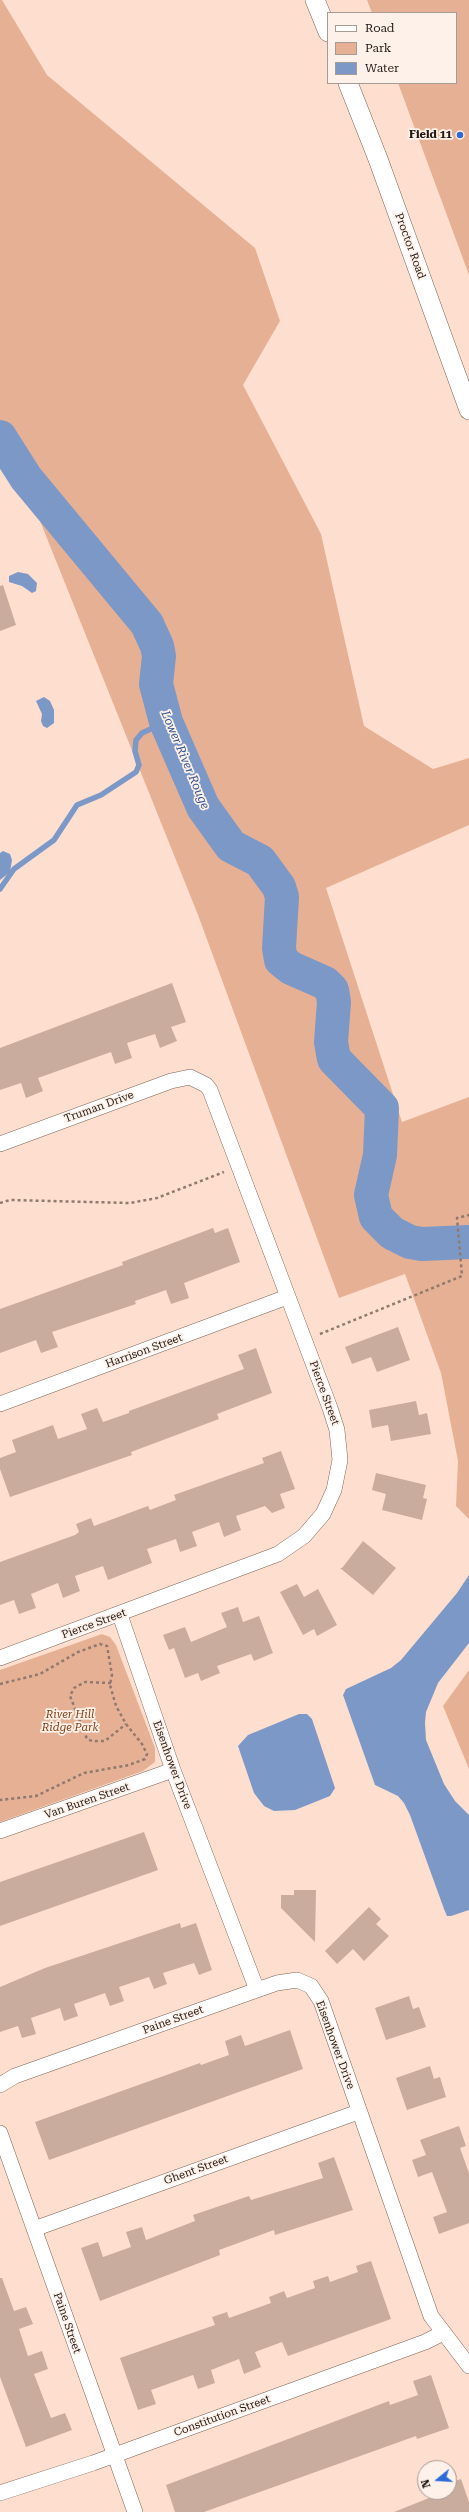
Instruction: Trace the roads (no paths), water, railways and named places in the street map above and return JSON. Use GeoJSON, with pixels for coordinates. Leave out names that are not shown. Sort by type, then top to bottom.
{"type":"FeatureCollection","features":[{"type":"Feature","properties":{"kind":"street"},"geometry":{"type":"LineString","coordinates":[[315,0],[327,30]]}},
{"type":"Feature","properties":{"kind":"street","name":"Proctor Road"},"geometry":{"type":"LineString","coordinates":[[348,84],[381,167],[469,410]]}},
{"type":"Feature","properties":{"kind":"street","name":"Truman Drive"},"geometry":{"type":"LineString","coordinates":[[0,1144],[171,1081],[190,1077],[199,1080]]}},
{"type":"Feature","properties":{"kind":"street","name":"Pierce Street"},"geometry":{"type":"LineString","coordinates":[[0,1658],[120,1615],[278,1554],[304,1536],[323,1514],[334,1490],[338,1474],[339,1441],[335,1423],[210,1090],[199,1080]]}},
{"type":"Feature","properties":{"kind":"street","name":"Harrison Street"},"geometry":{"type":"LineString","coordinates":[[0,1404],[287,1297]]}},
{"type":"Feature","properties":{"kind":"street","name":"Eisenhower Drive"},"geometry":{"type":"LineString","coordinates":[[120,1615],[173,1770],[257,1990],[277,1983],[297,1980],[311,1986],[321,2001],[358,2112],[432,2316],[443,2333],[469,2366]]}},
{"type":"Feature","properties":{"kind":"street","name":"Van Buren Street"},"geometry":{"type":"LineString","coordinates":[[0,1831],[173,1770]]}},
{"type":"Feature","properties":{"kind":"street","name":"Paine Street"},"geometry":{"type":"LineString","coordinates":[[0,2084],[15,2076],[257,1990]]}},
{"type":"Feature","properties":{"kind":"street","name":"Ghent Street"},"geometry":{"type":"LineString","coordinates":[[34,2228],[358,2112]]}},
{"type":"Feature","properties":{"kind":"street","name":"Paine Street"},"geometry":{"type":"LineString","coordinates":[[0,2133],[113,2456],[135,2512]]}},
{"type":"Feature","properties":{"kind":"street","name":"Constitution Street"},"geometry":{"type":"LineString","coordinates":[[0,2493],[113,2456],[425,2342],[443,2333]]}},
{"type":"Feature","properties":{"kind":"water"},"geometry":{"type":"Polygon","coordinates":[[[18,572],[28,574],[37,583],[36,591],[32,593],[22,586],[9,582],[9,576],[18,572]]]}},
{"type":"Feature","properties":{"kind":"water"},"geometry":{"type":"Polygon","coordinates":[[[44,697],[50,701],[54,710],[54,723],[47,728],[43,726],[41,721],[42,714],[36,701],[44,697]]]}},
{"type":"Feature","properties":{"kind":"water"},"geometry":{"type":"Polygon","coordinates":[[[3,851],[10,854],[12,860],[10,872],[0,880],[0,853],[3,851]]]}},
{"type":"Feature","properties":{"kind":"water"},"geometry":{"type":"Polygon","coordinates":[[[469,1575],[469,1643],[438,1683],[426,1712],[425,1723],[426,1740],[444,1784],[455,1801],[469,1815],[469,1910],[447,1916],[410,1815],[404,1803],[398,1796],[375,1785],[343,1695],[346,1689],[391,1668],[401,1660],[457,1593],[469,1575]]]}},
{"type":"Feature","properties":{"kind":"water"},"geometry":{"type":"Polygon","coordinates":[[[299,1714],[307,1714],[312,1719],[335,1788],[330,1796],[295,1810],[274,1811],[264,1806],[254,1793],[238,1746],[248,1735],[299,1714]]]}},
{"type":"Feature","properties":{"kind":"waterway","name":"Lower River Rouge"},"geometry":{"type":"LineString","coordinates":[[0,437],[26,478],[147,624],[157,646],[159,656],[156,684],[166,722],[203,807],[231,846],[260,861],[279,887],[282,897],[279,948],[281,960],[291,968],[325,983],[332,990],[334,1002],[331,1042],[334,1059],[382,1108],[380,1155],[371,1195],[376,1217],[392,1233],[410,1242],[422,1244],[469,1242]]}},
{"type":"Feature","properties":{"kind":"waterway"},"geometry":{"type":"LineString","coordinates":[[0,889],[14,869],[54,840],[77,805],[101,795],[136,772],[139,765],[135,751],[136,740],[142,733],[166,722]]}},
{"type":"Feature","properties":{"kind":"place","name":"Field 11"},"geometry":{"type":"Point","coordinates":[460,135]}},
{"type":"Feature","properties":{"kind":"park label","name":"River Hill Ridge Park"},"geometry":{"type":"Point","coordinates":[70,1721]}}]}
